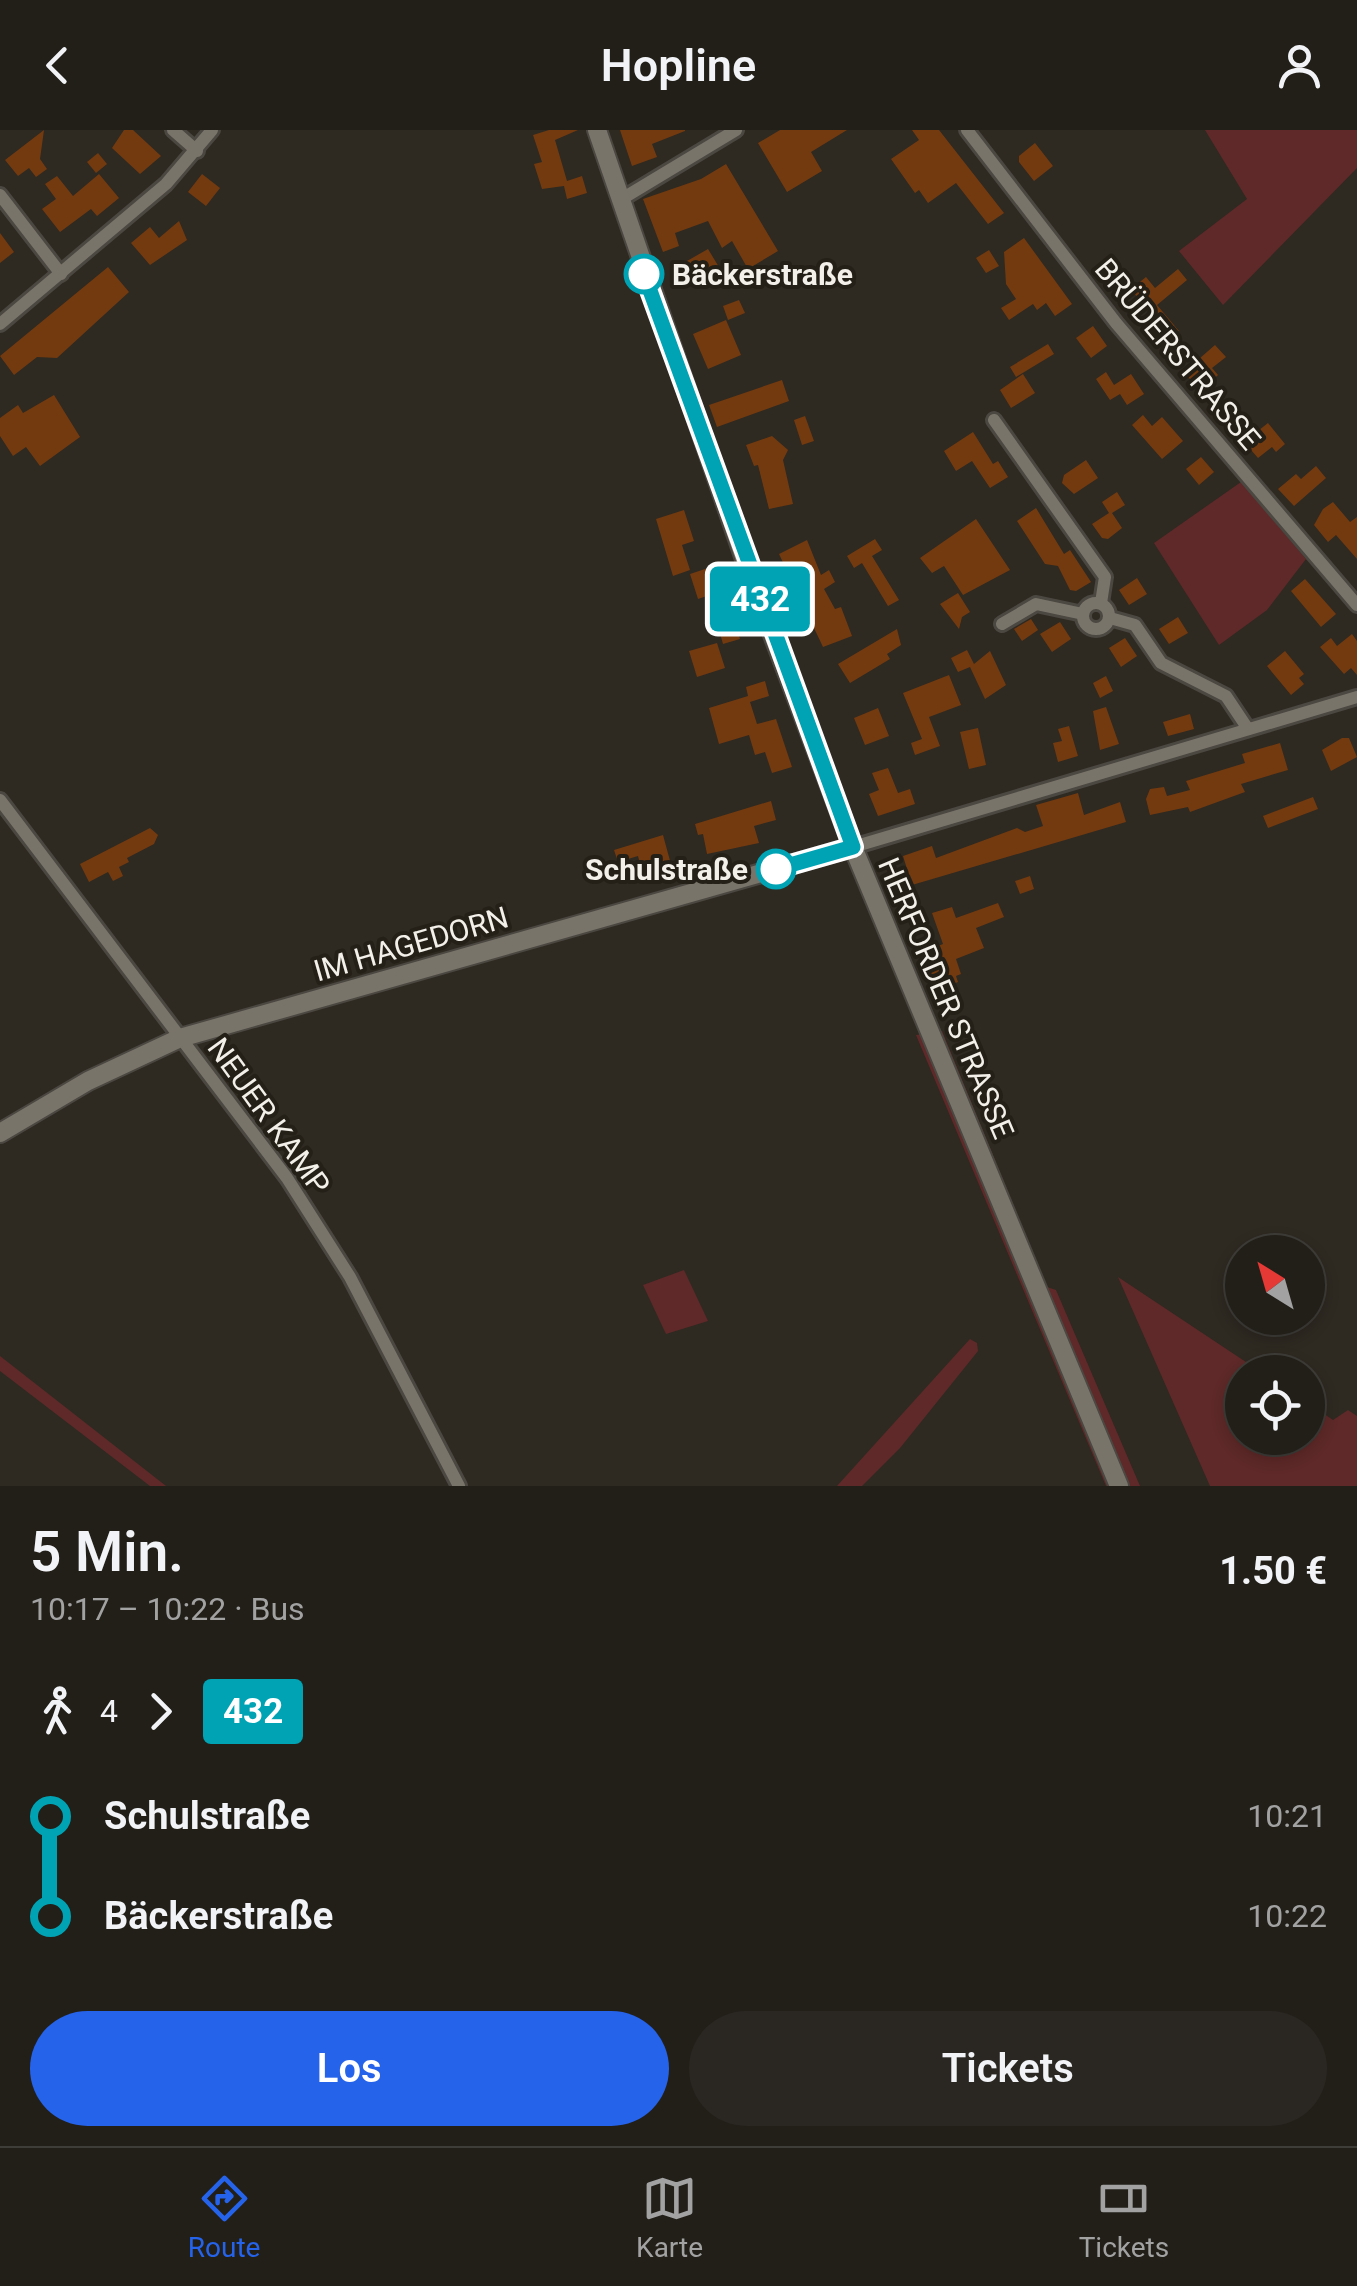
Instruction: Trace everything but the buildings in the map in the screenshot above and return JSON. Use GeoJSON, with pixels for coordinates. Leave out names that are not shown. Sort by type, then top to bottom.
{"type":"FeatureCollection","features":[{"type":"Feature","properties":{"kind":"main road","name":"HERFORDER STRASSE"},"geometry":{"type":"LineString","coordinates":[[597,130],[750,571],[853,847],[1119,1486]]}},
{"type":"Feature","properties":{"kind":"main road","name":"IM HAGEDORN"},"geometry":{"type":"LineString","coordinates":[[0,1132],[88,1082],[180,1038],[853,847]]}},
{"type":"Feature","properties":{"kind":"street"},"geometry":{"type":"LineString","coordinates":[[174,130],[197,151]]}},
{"type":"Feature","properties":{"kind":"street"},"geometry":{"type":"LineString","coordinates":[[0,324],[166,184],[212,130]]}},
{"type":"Feature","properties":{"kind":"street"},"geometry":{"type":"LineString","coordinates":[[620,200],[736,130]]}},
{"type":"Feature","properties":{"kind":"street","name":"BRÜDERSTRASSE"},"geometry":{"type":"LineString","coordinates":[[967,130],[1116,323],[1357,606]]}},
{"type":"Feature","properties":{"kind":"street"},"geometry":{"type":"LineString","coordinates":[[0,194],[61,274]]}},
{"type":"Feature","properties":{"kind":"street"},"geometry":{"type":"LineString","coordinates":[[994,420],[1105,578],[1100,603]]}},
{"type":"Feature","properties":{"kind":"street"},"geometry":{"type":"LineString","coordinates":[[1002,624],[1036,604],[1082,614],[1091,628],[1103,628],[1110,618],[1108,608],[1100,603],[1089,604],[1082,614]]}},
{"type":"Feature","properties":{"kind":"street"},"geometry":{"type":"LineString","coordinates":[[1110,618],[1135,625],[1161,663],[1226,696],[1248,730]]}},
{"type":"Feature","properties":{"kind":"street"},"geometry":{"type":"LineString","coordinates":[[853,847],[1357,697]]}},
{"type":"Feature","properties":{"kind":"street","name":"NEUER KAMP"},"geometry":{"type":"LineString","coordinates":[[0,800],[286,1178],[350,1277],[459,1486]]}},
{"type":"Feature","properties":{"kind":"shaded area"},"geometry":{"type":"Polygon","coordinates":[[[1205,130],[1357,130],[1357,168],[1223,305],[1179,251],[1247,199],[1205,130]]]}},
{"type":"Feature","properties":{"kind":"shaded area"},"geometry":{"type":"Polygon","coordinates":[[[1241,482],[1306,559],[1267,610],[1219,645],[1154,543],[1241,482]]]}},
{"type":"Feature","properties":{"kind":"shaded area"},"geometry":{"type":"Polygon","coordinates":[[[942,1031],[1047,1287],[1056,1290],[1140,1486],[1106,1486],[916,1035],[942,1031]]]}},
{"type":"Feature","properties":{"kind":"shaded area"},"geometry":{"type":"Polygon","coordinates":[[[684,1270],[708,1321],[666,1334],[643,1285],[684,1270]]]}},
{"type":"Feature","properties":{"kind":"shaded area"},"geometry":{"type":"Polygon","coordinates":[[[1118,1277],[1235,1355],[1225,1355],[1225,1455],[1325,1455],[1325,1415],[1333,1420],[1348,1410],[1357,1416],[1357,1486],[1210,1486],[1118,1277]]]}},
{"type":"Feature","properties":{"kind":"shaded area"},"geometry":{"type":"Polygon","coordinates":[[[970,1339],[977,1343],[978,1351],[900,1448],[862,1486],[837,1486],[970,1339]]]}},
{"type":"Feature","properties":{"kind":"shaded area"},"geometry":{"type":"Polygon","coordinates":[[[0,1356],[166,1486],[150,1486],[0,1371],[0,1356]]]}},
{"type":"Feature","properties":{"kind":"bus line","name":"432"},"geometry":{"type":"LineString","coordinates":[[644,274],[853,847],[776,869]]}},
{"type":"Feature","properties":{"kind":"place","name":"Bäckerstraße"},"geometry":{"type":"Point","coordinates":[644,274]}},
{"type":"Feature","properties":{"kind":"place","name":"Schulstraße"},"geometry":{"type":"Point","coordinates":[776,869]}}]}
